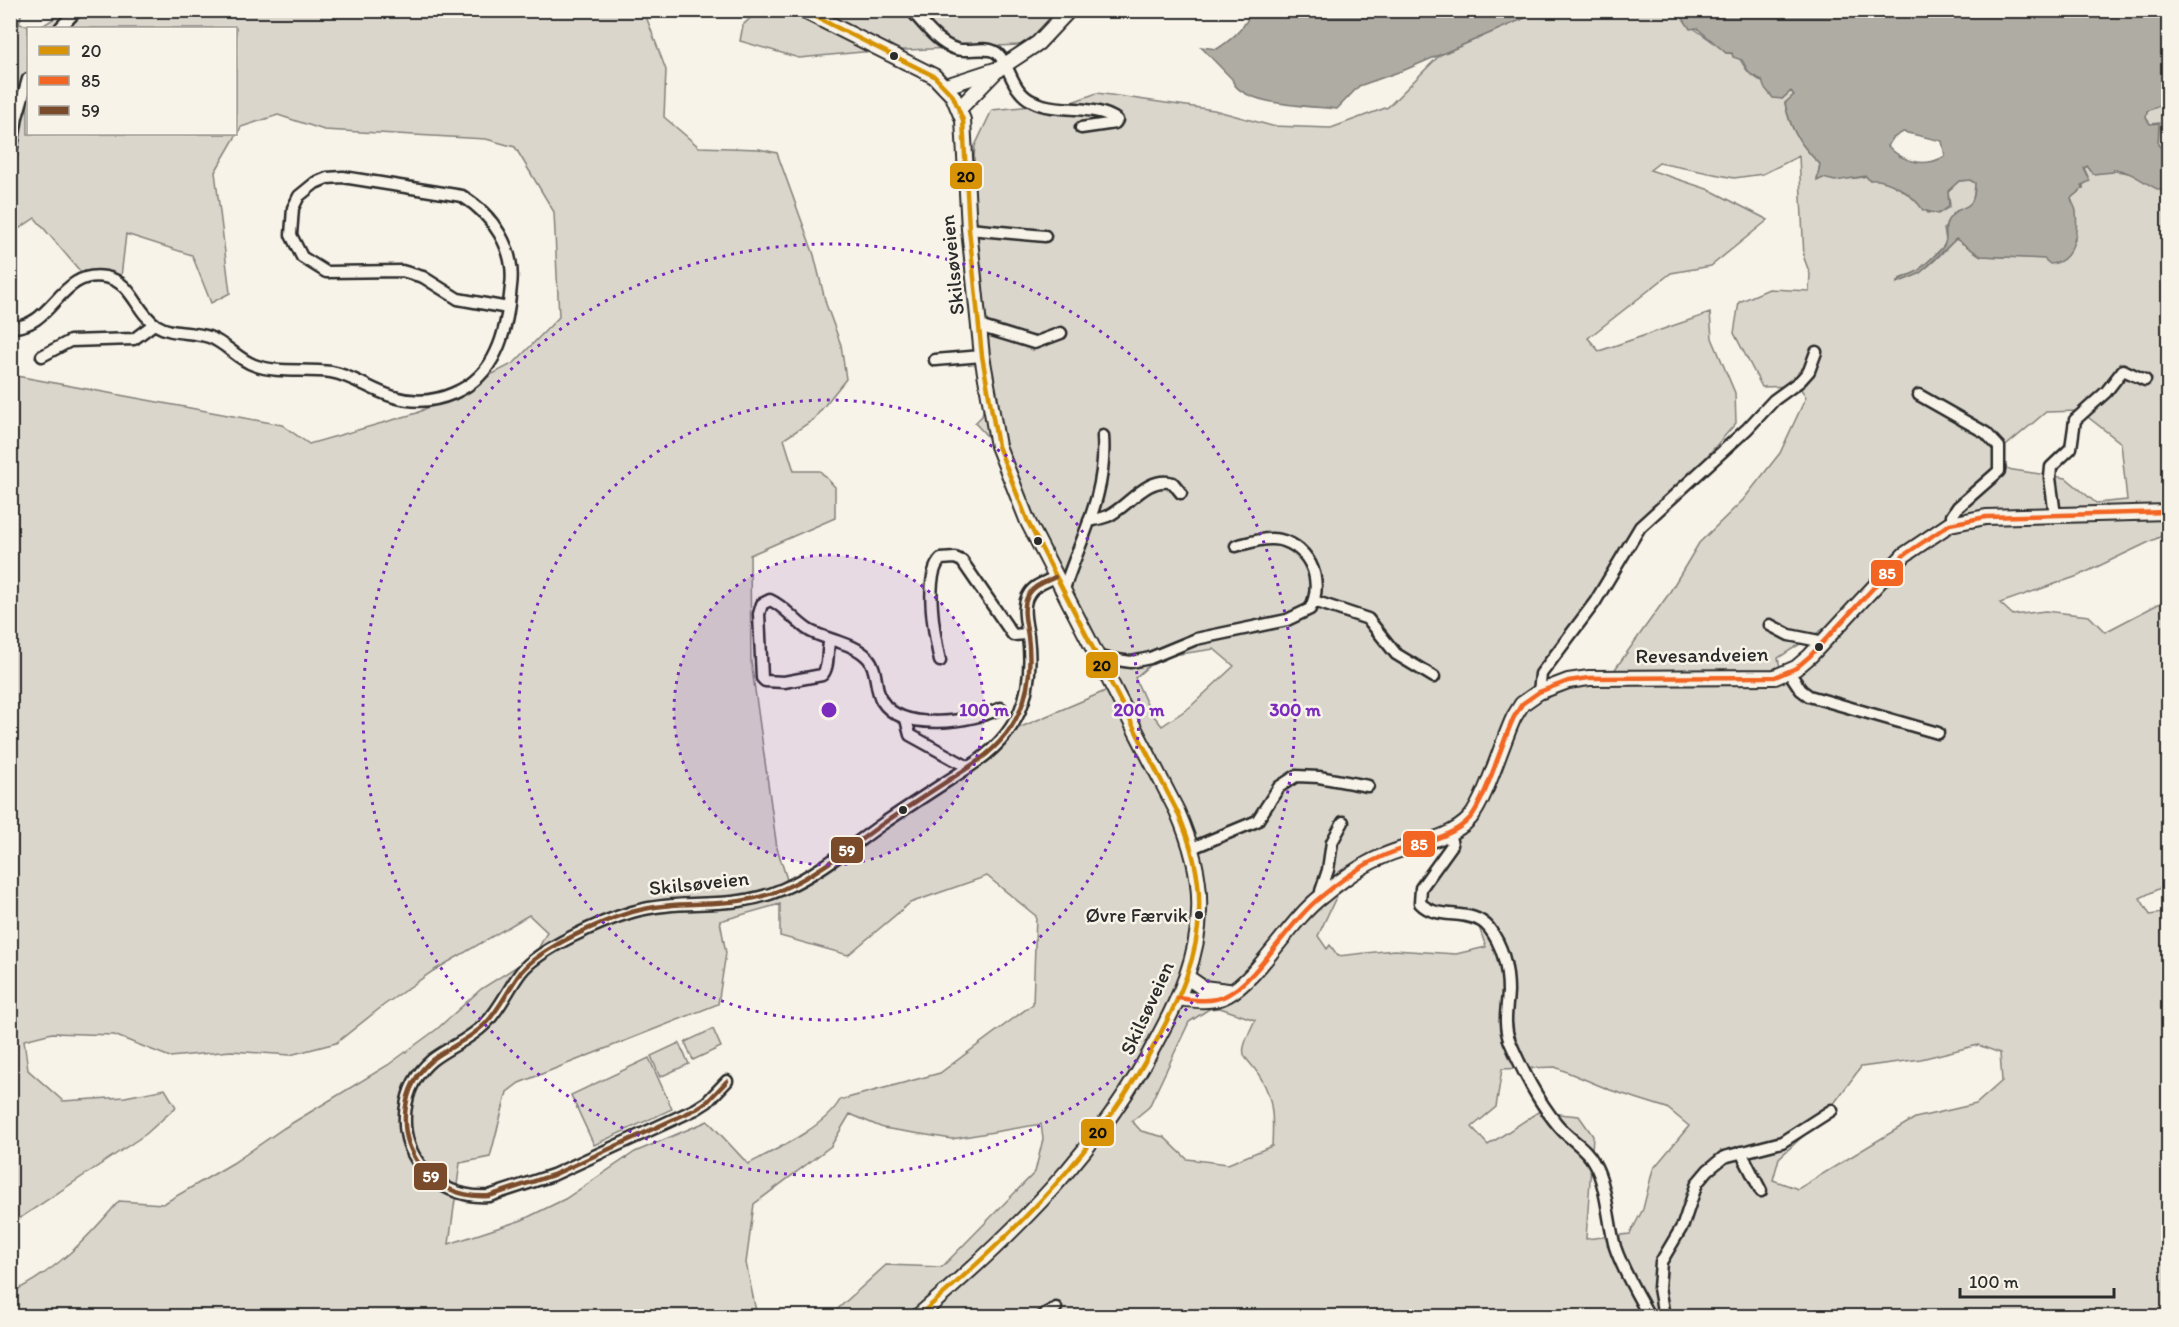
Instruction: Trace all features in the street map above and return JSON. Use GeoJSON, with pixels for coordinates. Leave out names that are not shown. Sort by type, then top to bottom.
{"type":"FeatureCollection","features":[{"type":"Feature","properties":{"kind":"main road","name":"Skilsøveien"},"geometry":{"type":"LineString","coordinates":[[802,10],[951,85],[963,105],[969,229],[982,356],[998,446],[1015,494],[1058,583],[1178,811],[1192,848],[1197,872],[1200,909],[1196,941],[1187,977],[1131,1087],[1064,1178],[1021,1224],[918,1317]]}},
{"type":"Feature","properties":{"kind":"main road"},"geometry":{"type":"LineString","coordinates":[[963,105],[1001,68],[1038,43],[1069,10]]}},
{"type":"Feature","properties":{"kind":"main road"},"geometry":{"type":"LineString","coordinates":[[951,85],[1001,68]]}},
{"type":"Feature","properties":{"kind":"main road","name":"Revesandveien"},"geometry":{"type":"LineString","coordinates":[[1178,998],[1216,999],[1233,991],[1255,969],[1298,917],[1323,894],[1377,858],[1449,833],[1471,817],[1514,717],[1522,704],[1539,692],[1568,681],[1589,678],[1755,678],[1789,672],[1824,642],[1904,555],[1935,531],[1954,522],[1986,517],[2169,512]]}},
{"type":"Feature","properties":{"kind":"main road"},"geometry":{"type":"LineString","coordinates":[[1187,977],[1203,988],[1233,991]]}},
{"type":"Feature","properties":{"kind":"street"},"geometry":{"type":"LineString","coordinates":[[61,27],[77,10]]}},
{"type":"Feature","properties":{"kind":"street"},"geometry":{"type":"LineString","coordinates":[[911,10],[947,45],[963,51],[990,50],[997,53],[1001,68],[1021,93],[1031,101],[1102,113],[1117,120],[1115,123],[1081,128]]}},
{"type":"Feature","properties":{"kind":"street"},"geometry":{"type":"LineString","coordinates":[[10,159],[17,117],[27,82]]}},
{"type":"Feature","properties":{"kind":"street"},"geometry":{"type":"LineString","coordinates":[[10,327],[25,326],[36,321],[71,284],[96,276],[122,284],[132,293],[154,324],[175,332],[215,339],[243,360],[257,366],[335,373],[391,396],[421,400],[452,394],[479,376],[497,352],[507,308],[512,270],[504,241],[477,207],[462,196],[334,177],[315,183],[296,202],[290,225],[293,242],[302,257],[320,270],[334,273],[402,271],[423,277],[458,300],[507,308]]}},
{"type":"Feature","properties":{"kind":"street"},"geometry":{"type":"LineString","coordinates":[[969,229],[1045,236]]}},
{"type":"Feature","properties":{"kind":"street"},"geometry":{"type":"LineString","coordinates":[[42,356],[70,341],[134,339],[154,324]]}},
{"type":"Feature","properties":{"kind":"street"},"geometry":{"type":"LineString","coordinates":[[979,326],[1034,343],[1061,333]]}},
{"type":"Feature","properties":{"kind":"street","name":"Revesandveien"},"geometry":{"type":"LineString","coordinates":[[1539,692],[1541,674],[1595,602],[1640,527],[1747,429],[1774,400],[1800,381],[1815,361],[1816,352]]}},
{"type":"Feature","properties":{"kind":"street"},"geometry":{"type":"LineString","coordinates":[[935,360],[982,356]]}},
{"type":"Feature","properties":{"kind":"street"},"geometry":{"type":"LineString","coordinates":[[2055,515],[2049,478],[2050,467],[2071,448],[2075,420],[2087,406],[2106,392],[2123,370],[2145,380]]}},
{"type":"Feature","properties":{"kind":"street"},"geometry":{"type":"LineString","coordinates":[[1918,395],[1986,433],[2000,447],[1999,471],[1958,507],[1952,516],[1954,522]]}},
{"type":"Feature","properties":{"kind":"street"},"geometry":{"type":"LineString","coordinates":[[1058,583],[1089,521],[1102,482],[1105,463],[1103,436]]}},
{"type":"Feature","properties":{"kind":"street"},"geometry":{"type":"LineString","coordinates":[[1089,521],[1108,516],[1136,495],[1161,482],[1173,483],[1181,493]]}},
{"type":"Feature","properties":{"kind":"street"},"geometry":{"type":"LineString","coordinates":[[1097,657],[1131,662],[1150,658],[1196,639],[1287,620],[1310,609],[1317,588],[1314,573],[1309,560],[1293,543],[1273,538],[1236,546]]}},
{"type":"Feature","properties":{"kind":"street"},"geometry":{"type":"LineString","coordinates":[[940,661],[931,620],[934,569],[941,559],[955,558],[962,561],[990,600],[1007,630],[1013,635],[1027,634]]}},
{"type":"Feature","properties":{"kind":"street","name":"Skilsøveien"},"geometry":{"type":"LineString","coordinates":[[727,1081],[707,1102],[696,1109],[553,1175],[489,1196],[478,1197],[456,1192],[434,1180],[415,1158],[405,1130],[406,1104],[421,1071],[439,1055],[483,1026],[502,1004],[521,972],[544,952],[634,912],[669,905],[722,905],[766,896],[786,888],[824,867],[935,787],[990,753],[1004,739],[1021,710],[1030,675],[1024,611],[1029,593],[1035,587],[1058,583]]}},
{"type":"Feature","properties":{"kind":"street"},"geometry":{"type":"LineString","coordinates":[[830,639],[827,649],[827,669],[822,675],[784,682],[765,681],[760,666],[760,608],[770,600],[779,604],[797,621],[830,639],[851,646],[865,656],[870,661],[884,703],[906,719],[966,719],[987,715],[1002,708]]}},
{"type":"Feature","properties":{"kind":"street"},"geometry":{"type":"LineString","coordinates":[[1314,601],[1368,619],[1396,654],[1434,677]]}},
{"type":"Feature","properties":{"kind":"street"},"geometry":{"type":"LineString","coordinates":[[1770,625],[1789,635],[1824,642]]}},
{"type":"Feature","properties":{"kind":"street"},"geometry":{"type":"LineString","coordinates":[[1789,672],[1801,690],[1809,696],[1938,733]]}},
{"type":"Feature","properties":{"kind":"street"},"geometry":{"type":"LineString","coordinates":[[906,719],[910,735],[968,768]]}},
{"type":"Feature","properties":{"kind":"street"},"geometry":{"type":"LineString","coordinates":[[1192,848],[1257,821],[1279,787],[1296,776],[1319,777],[1368,786]]}},
{"type":"Feature","properties":{"kind":"street"},"geometry":{"type":"LineString","coordinates":[[1323,894],[1321,891],[1328,870],[1332,842],[1343,822]]}},
{"type":"Feature","properties":{"kind":"street"},"geometry":{"type":"LineString","coordinates":[[1449,833],[1452,845],[1421,888],[1420,903],[1425,908],[1436,912],[1463,914],[1482,920],[1491,931],[1507,970],[1505,1023],[1509,1040],[1545,1109],[1564,1132],[1586,1151],[1596,1166],[1616,1248],[1649,1317]]}},
{"type":"Feature","properties":{"kind":"street"},"geometry":{"type":"LineString","coordinates":[[1664,1317],[1659,1275],[1666,1251],[1683,1225],[1697,1183],[1724,1157],[1782,1142],[1832,1110]]}},
{"type":"Feature","properties":{"kind":"street"},"geometry":{"type":"LineString","coordinates":[[1741,1152],[1761,1191]]}},
{"type":"Feature","properties":{"kind":"street"},"geometry":{"type":"LineString","coordinates":[[1042,1317],[1056,1308]]}},
{"type":"Feature","properties":{"kind":"shaded area"},"geometry":{"type":"Polygon","coordinates":[[[67,10],[644,11],[666,70],[664,117],[699,147],[759,149],[777,153],[814,255],[826,304],[841,345],[846,379],[813,420],[784,439],[794,471],[820,471],[835,487],[835,518],[750,555],[751,661],[777,848],[790,889],[1014,730],[1110,689],[997,447],[975,423],[982,416],[988,388],[970,207],[975,146],[992,110],[1072,102],[1097,93],[1214,110],[1272,126],[1331,128],[1388,107],[1440,55],[1541,11],[1670,11],[1681,15],[1684,20],[1726,53],[1736,55],[1748,72],[1782,99],[1791,91],[1794,95],[1785,103],[1787,112],[1797,137],[1820,164],[1817,179],[1866,176],[1869,180],[1880,178],[1895,185],[1919,202],[1928,213],[1950,205],[1948,191],[1959,181],[1970,180],[1975,183],[1970,205],[1956,211],[1944,229],[1946,241],[1944,246],[1919,271],[1899,279],[1908,278],[1923,270],[1956,239],[1981,256],[2063,259],[2075,240],[2071,198],[2083,188],[2084,168],[2088,166],[2093,174],[2123,172],[2138,176],[2165,189],[2168,199],[2168,533],[2078,576],[2000,603],[2013,615],[2045,611],[2089,616],[2105,632],[2168,599],[2168,884],[2140,898],[2150,915],[2168,912],[2168,1316],[830,1316],[886,1265],[942,1267],[1035,1172],[1043,1139],[1041,1124],[952,1139],[883,1128],[850,1114],[831,1146],[754,1204],[746,1263],[757,1316],[11,1316],[11,1293],[43,1274],[70,1253],[119,1201],[163,1204],[233,1163],[284,1128],[388,1065],[437,1029],[481,989],[535,955],[547,932],[529,915],[433,971],[384,1005],[336,1043],[290,1055],[231,1051],[170,1057],[114,1035],[52,1033],[24,1040],[28,1070],[63,1101],[125,1097],[165,1089],[176,1107],[146,1134],[11,1224],[11,375],[282,425],[309,444],[417,413],[514,363],[559,317],[554,212],[515,147],[486,139],[324,130],[278,115],[241,127],[237,134],[237,27],[41,27],[67,10]],[[1799,156],[1763,174],[1734,178],[1659,163],[1650,170],[1710,190],[1768,220],[1711,266],[1671,273],[1588,338],[1599,351],[1710,313],[1712,338],[1735,393],[1736,423],[1617,559],[1536,684],[1613,672],[1668,595],[1699,543],[1743,500],[1780,453],[1806,397],[1799,386],[1762,387],[1734,333],[1739,302],[1769,289],[1809,291],[1810,274],[1804,258],[1799,156]],[[2080,411],[2046,412],[2001,450],[2007,469],[2066,478],[2096,503],[2127,500],[2121,443],[2080,411]],[[1867,601],[1778,658],[1780,667],[1766,672],[1756,680],[1807,664],[1839,637],[1833,634],[1844,618],[1871,602],[1867,601]],[[1214,649],[1159,657],[1135,678],[1150,711],[1162,726],[1190,707],[1234,666],[1214,649]],[[1446,841],[1384,859],[1337,895],[1318,936],[1327,949],[1330,945],[1338,956],[1394,950],[1456,954],[1486,947],[1479,927],[1419,909],[1419,892],[1446,841]],[[987,876],[910,903],[848,955],[780,936],[780,904],[720,921],[726,953],[718,1004],[519,1083],[507,1092],[490,1157],[460,1163],[449,1244],[522,1220],[565,1199],[635,1152],[708,1121],[748,1164],[785,1145],[811,1128],[833,1110],[840,1100],[940,1073],[1033,1004],[1036,916],[987,876]],[[1220,1008],[1209,1009],[1189,1022],[1149,1107],[1132,1121],[1141,1131],[1164,1137],[1187,1159],[1228,1164],[1272,1146],[1272,1115],[1265,1086],[1244,1052],[1244,1045],[1255,1020],[1220,1008]],[[1978,1045],[1921,1059],[1861,1067],[1824,1117],[1779,1158],[1773,1180],[1798,1189],[1915,1118],[1976,1104],[2002,1081],[2000,1053],[1978,1045]],[[1555,1067],[1502,1069],[1496,1107],[1472,1127],[1488,1145],[1538,1112],[1579,1116],[1593,1136],[1586,1239],[1630,1234],[1643,1209],[1653,1169],[1689,1126],[1667,1108],[1610,1090],[1555,1067]]]}},
{"type":"Feature","properties":{"kind":"shaded area"},"geometry":{"type":"Polygon","coordinates":[[[1251,10],[1541,11],[1407,69],[1359,86],[1337,109],[1278,103],[1248,95],[1237,88],[1232,79],[1201,47],[1217,49],[1242,28],[1251,10]]]}},
{"type":"Feature","properties":{"kind":"shaded area"},"geometry":{"type":"Polygon","coordinates":[[[11,11],[22,11],[19,24],[41,27],[27,27],[27,135],[236,135],[215,172],[230,293],[211,303],[192,255],[126,234],[121,277],[80,271],[35,218],[11,234],[11,11]]]}},
{"type":"Feature","properties":{"kind":"shaded area"},"geometry":{"type":"Polygon","coordinates":[[[758,11],[1071,11],[1041,44],[862,52],[799,58],[740,41],[743,25],[758,11]]]}},
{"type":"Feature","properties":{"kind":"shaded area"},"geometry":{"type":"Polygon","coordinates":[[[1670,11],[2168,11],[2168,102],[2147,111],[2146,118],[2150,124],[2159,123],[2158,145],[2168,154],[2168,199],[2165,189],[2162,191],[2134,175],[2114,169],[2113,172],[2093,174],[2087,166],[2084,168],[2090,181],[2082,185],[2083,188],[2071,198],[2076,209],[2075,236],[2070,252],[2065,258],[2050,264],[2044,259],[1981,256],[1956,239],[1919,274],[1897,283],[1917,271],[1944,246],[1948,220],[1973,200],[1975,183],[1970,180],[1959,181],[1948,191],[1949,207],[1938,214],[1923,210],[1907,193],[1892,184],[1869,180],[1866,176],[1835,181],[1823,178],[1817,181],[1820,164],[1797,136],[1787,112],[1785,103],[1794,95],[1791,91],[1782,99],[1773,98],[1764,87],[1762,80],[1750,74],[1742,60],[1733,57],[1732,53],[1726,53],[1697,28],[1690,29],[1681,15],[1670,11]],[[1903,132],[1893,138],[1888,146],[1907,159],[1915,162],[1930,162],[1945,156],[1942,141],[1903,132]]]}},
{"type":"Feature","properties":{"kind":"shaded area"},"geometry":{"type":"Polygon","coordinates":[[[2168,102],[2168,154],[2158,145],[2159,126],[2150,124],[2146,118],[2147,111],[2168,102]]]}},
{"type":"Feature","properties":{"kind":"shaded area"},"geometry":{"type":"Polygon","coordinates":[[[713,1029],[721,1047],[693,1060],[685,1042],[713,1029]]]}},
{"type":"Feature","properties":{"kind":"shaded area"},"geometry":{"type":"Polygon","coordinates":[[[679,1043],[689,1064],[660,1077],[651,1056],[679,1043]]]}},
{"type":"Feature","properties":{"kind":"shaded area"},"geometry":{"type":"Polygon","coordinates":[[[649,1058],[672,1109],[594,1145],[571,1095],[649,1058]]]}},
{"type":"Feature","properties":{"kind":"transit line","name":"20"},"geometry":{"type":"LineString","coordinates":[[802,10],[934,76],[953,96],[963,120],[969,229],[982,356],[998,446],[1028,522],[1177,811],[1187,835],[1197,873],[1198,929],[1187,976],[1167,1021],[1136,1077],[1082,1153],[1021,1222],[918,1316]]}},
{"type":"Feature","properties":{"kind":"transit line","name":"85"},"geometry":{"type":"LineString","coordinates":[[1178,998],[1209,1000],[1227,995],[1251,976],[1310,907],[1342,880],[1390,853],[1439,838],[1461,826],[1470,818],[1482,798],[1514,717],[1522,704],[1539,692],[1568,681],[1589,678],[1775,677],[1796,668],[1810,656],[1904,555],[1950,524],[1986,517],[2168,512]]}},
{"type":"Feature","properties":{"kind":"transit line","name":"59"},"geometry":{"type":"LineString","coordinates":[[727,1081],[707,1102],[696,1109],[553,1175],[489,1196],[460,1193],[442,1185],[426,1173],[412,1152],[407,1139],[405,1110],[408,1096],[422,1071],[432,1060],[485,1024],[521,972],[542,954],[589,929],[632,912],[670,905],[745,900],[783,889],[821,868],[986,755],[1011,727],[1026,694],[1030,657],[1025,604],[1034,588],[1055,577]]}},
{"type":"Feature","properties":{"kind":"place","name":"Øvre Færvik"},"geometry":{"type":"Point","coordinates":[1199,915]}}]}
